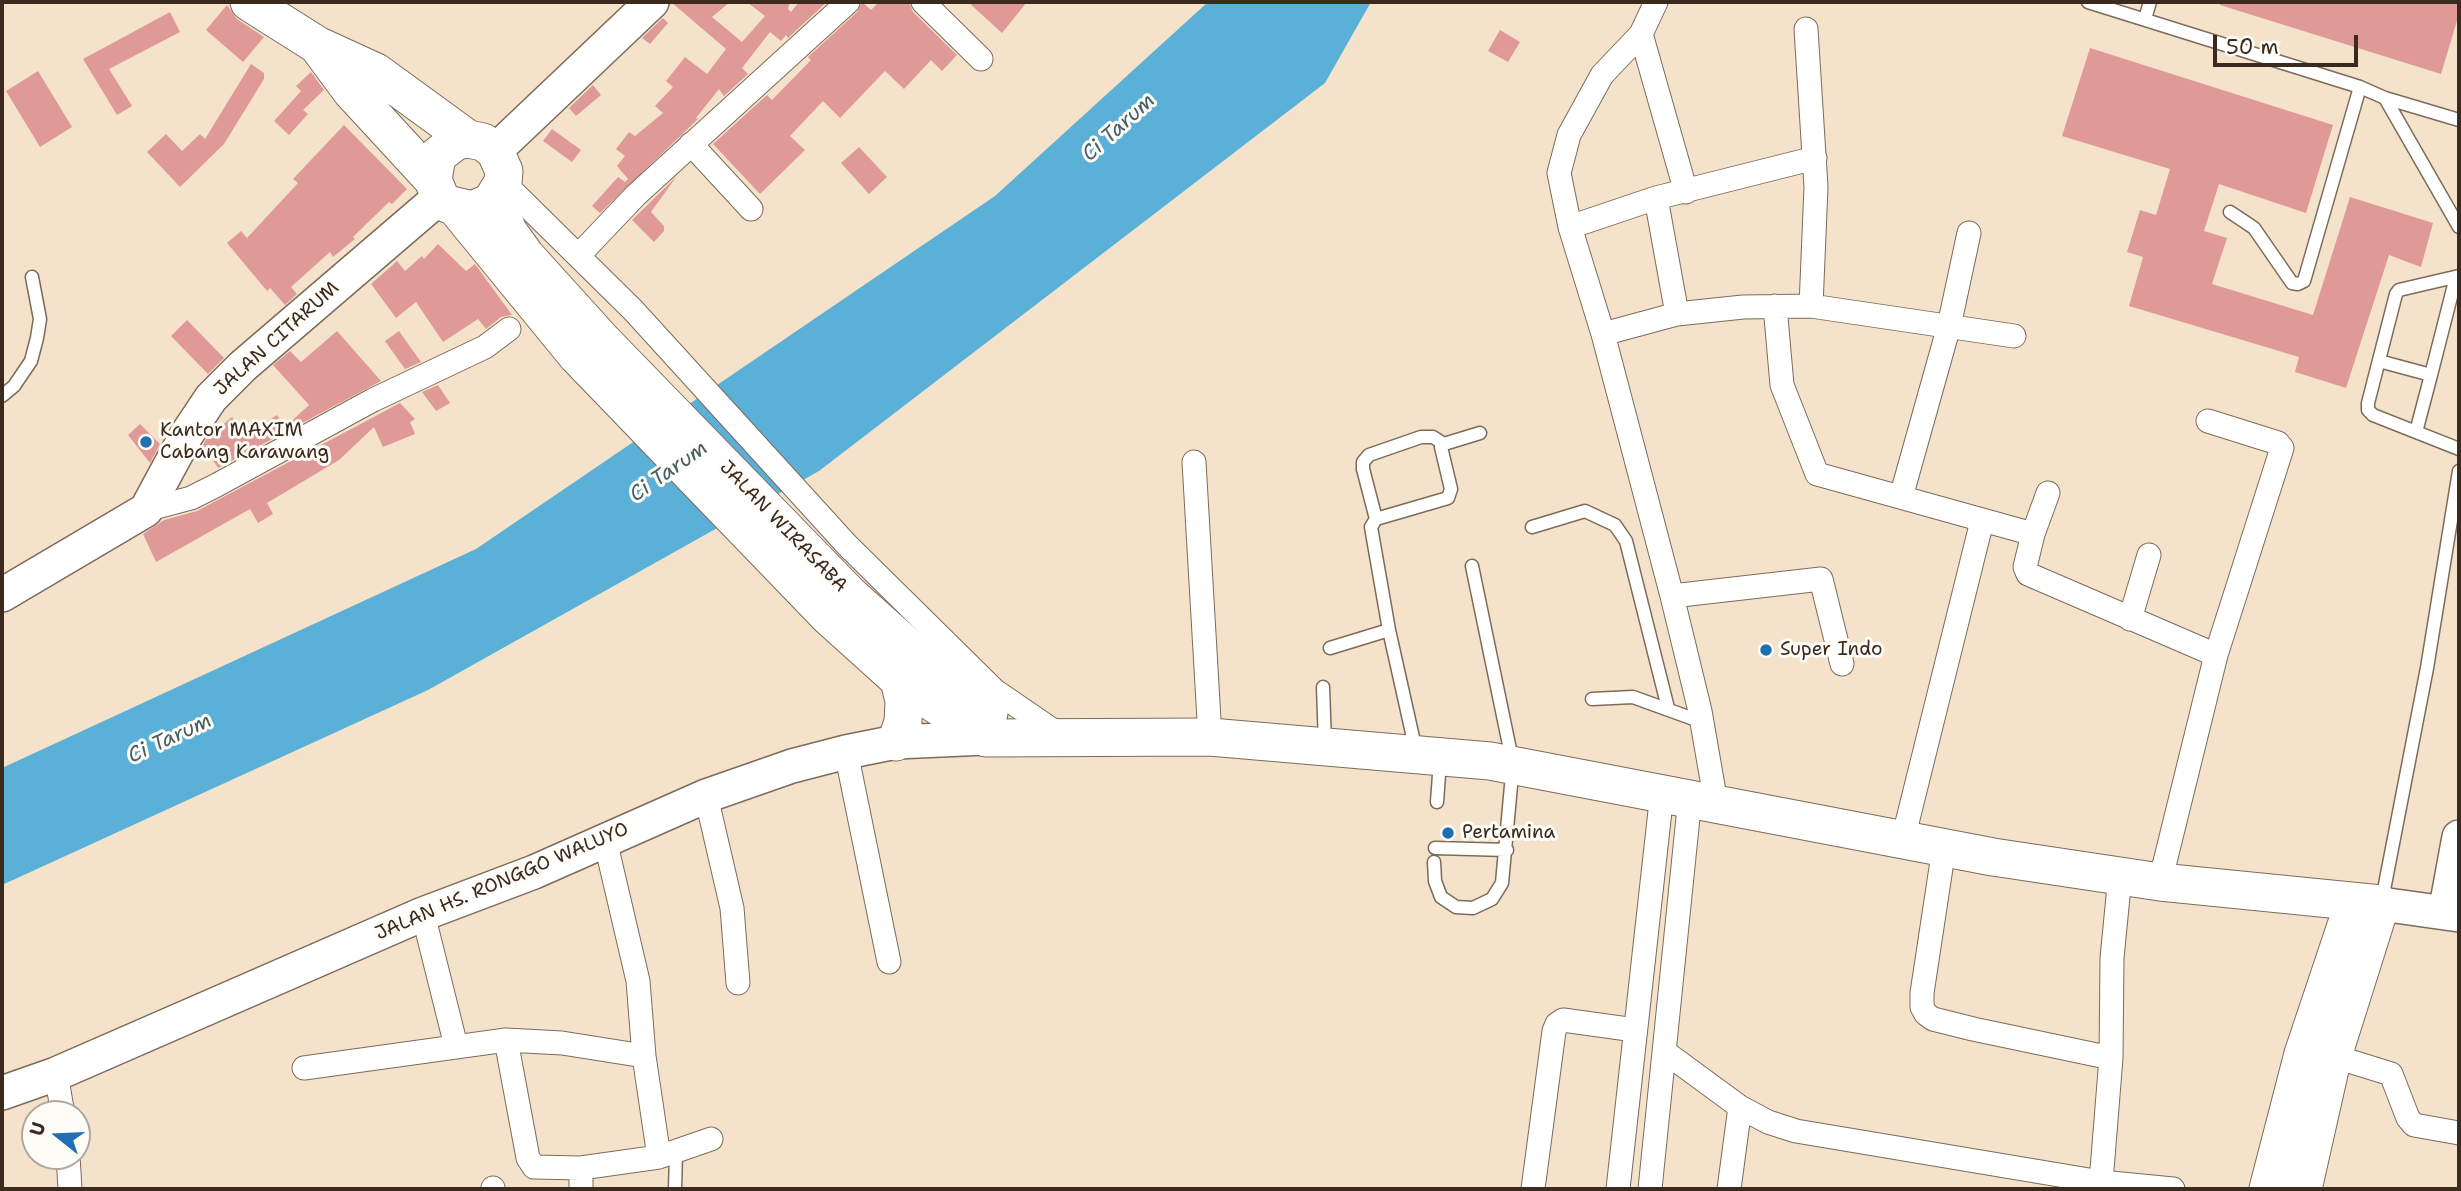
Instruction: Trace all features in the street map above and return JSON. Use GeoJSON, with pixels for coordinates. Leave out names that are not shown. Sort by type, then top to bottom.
{"type":"FeatureCollection","features":[{"type":"Feature","properties":{"kind":"main road","name":"JALAN WIRASABA"},"geometry":{"type":"LineString","coordinates":[[249,2],[317,45],[376,72],[491,166],[499,208],[508,231],[590,348]]}},
{"type":"Feature","properties":{"kind":"main road","name":"JALAN WIRASABA"},"geometry":{"type":"LineString","coordinates":[[317,45],[351,91],[443,195],[838,605],[899,681],[1003,737]]}},
{"type":"Feature","properties":{"kind":"main road"},"geometry":{"type":"LineString","coordinates":[[456,141],[491,166],[481,208],[443,195],[437,156],[456,141]]}},
{"type":"Feature","properties":{"kind":"main road","name":"JALAN WIRASABA"},"geometry":{"type":"LineString","coordinates":[[838,605],[934,670],[1003,737]]}},
{"type":"Feature","properties":{"kind":"main road"},"geometry":{"type":"LineString","coordinates":[[896,742],[904,712],[899,681]]}},
{"type":"Feature","properties":{"kind":"main road"},"geometry":{"type":"LineString","coordinates":[[1003,737],[1210,737],[1325,745],[1513,764],[1944,848],[2160,883],[2367,903]]}},
{"type":"Feature","properties":{"kind":"main road"},"geometry":{"type":"LineString","coordinates":[[2303,1189],[2367,903]]}},
{"type":"Feature","properties":{"kind":"main road"},"geometry":{"type":"LineString","coordinates":[[2268,1189],[2299,1065],[2367,903]]}},
{"type":"Feature","properties":{"kind":"street"},"geometry":{"type":"LineString","coordinates":[[652,2],[491,166],[633,310],[846,545],[994,690],[1063,737]]}},
{"type":"Feature","properties":{"kind":"street"},"geometry":{"type":"LineString","coordinates":[[579,255],[636,195],[848,2]]}},
{"type":"Feature","properties":{"kind":"street"},"geometry":{"type":"LineString","coordinates":[[923,2],[981,59]]}},
{"type":"Feature","properties":{"kind":"street"},"geometry":{"type":"LineString","coordinates":[[1650,1189],[1689,798],[1702,722],[1603,334],[1570,227],[1559,173],[1569,135],[1602,75],[1641,34],[1656,2]]}},
{"type":"Feature","properties":{"kind":"street"},"geometry":{"type":"LineString","coordinates":[[1806,29],[1815,158],[1816,225],[1811,306]]}},
{"type":"Feature","properties":{"kind":"street"},"geometry":{"type":"LineString","coordinates":[[1641,34],[1686,192]]}},
{"type":"Feature","properties":{"kind":"street"},"geometry":{"type":"LineString","coordinates":[[691,145],[751,209]]}},
{"type":"Feature","properties":{"kind":"street"},"geometry":{"type":"LineString","coordinates":[[1570,227],[1656,198],[1815,158]]}},
{"type":"Feature","properties":{"kind":"street","name":"JALAN CITARUM"},"geometry":{"type":"LineString","coordinates":[[146,510],[187,434],[211,398],[251,358],[443,195]]}},
{"type":"Feature","properties":{"kind":"street"},"geometry":{"type":"LineString","coordinates":[[1656,198],[1677,314]]}},
{"type":"Feature","properties":{"kind":"street"},"geometry":{"type":"LineString","coordinates":[[1901,497],[1949,326],[1969,233]]}},
{"type":"Feature","properties":{"kind":"street"},"geometry":{"type":"LineString","coordinates":[[1603,334],[1677,314],[1775,306],[1811,306],[2014,336]]}},
{"type":"Feature","properties":{"kind":"street"},"geometry":{"type":"LineString","coordinates":[[1775,306],[1782,386],[1817,474],[2033,534]]}},
{"type":"Feature","properties":{"kind":"street"},"geometry":{"type":"LineString","coordinates":[[2,595],[146,510],[191,498],[373,400],[485,347],[509,329]]}},
{"type":"Feature","properties":{"kind":"street"},"geometry":{"type":"LineString","coordinates":[[2160,883],[2216,655],[2282,448],[2278,443],[2208,421]]}},
{"type":"Feature","properties":{"kind":"street"},"geometry":{"type":"LineString","coordinates":[[1194,462],[1210,737]]}},
{"type":"Feature","properties":{"kind":"street"},"geometry":{"type":"LineString","coordinates":[[2048,493],[2033,534],[2025,567],[2028,574],[2216,655]]}},
{"type":"Feature","properties":{"kind":"street"},"geometry":{"type":"LineString","coordinates":[[1903,839],[1982,521]]}},
{"type":"Feature","properties":{"kind":"street"},"geometry":{"type":"LineString","coordinates":[[2130,619],[2149,555]]}},
{"type":"Feature","properties":{"kind":"street"},"geometry":{"type":"LineString","coordinates":[[1672,596],[1821,579],[1842,664]]}},
{"type":"Feature","properties":{"kind":"street","name":"JALAN HS. RONGGO WALUYO"},"geometry":{"type":"LineString","coordinates":[[2,1093],[56,1074],[423,914],[534,872],[706,796],[792,766],[845,752],[896,742],[1003,737]]}},
{"type":"Feature","properties":{"kind":"street"},"geometry":{"type":"LineString","coordinates":[[845,752],[889,962]]}},
{"type":"Feature","properties":{"kind":"street"},"geometry":{"type":"LineString","coordinates":[[706,796],[732,908],[738,982]]}},
{"type":"Feature","properties":{"kind":"street"},"geometry":{"type":"LineString","coordinates":[[1618,1189],[1653,868],[1689,798]]}},
{"type":"Feature","properties":{"kind":"street"},"geometry":{"type":"LineString","coordinates":[[2367,903],[2452,914],[2459,836]]}},
{"type":"Feature","properties":{"kind":"street"},"geometry":{"type":"LineString","coordinates":[[606,840],[639,981],[644,1056],[667,1155]]}},
{"type":"Feature","properties":{"kind":"street"},"geometry":{"type":"LineString","coordinates":[[1944,848],[1922,993],[1922,1007],[1926,1014],[1933,1019],[1973,1029],[2110,1058]]}},
{"type":"Feature","properties":{"kind":"street"},"geometry":{"type":"LineString","coordinates":[[1653,868],[1683,872]]}},
{"type":"Feature","properties":{"kind":"street"},"geometry":{"type":"LineString","coordinates":[[2101,1182],[2110,1058],[2112,958],[2120,876]]}},
{"type":"Feature","properties":{"kind":"street"},"geometry":{"type":"LineString","coordinates":[[423,914],[456,1046]]}},
{"type":"Feature","properties":{"kind":"street"},"geometry":{"type":"LineString","coordinates":[[1534,1189],[1553,1031],[1557,1024],[1563,1020],[1635,1030]]}},
{"type":"Feature","properties":{"kind":"street"},"geometry":{"type":"LineString","coordinates":[[304,1069],[506,1040],[562,1043],[644,1056]]}},
{"type":"Feature","properties":{"kind":"street"},"geometry":{"type":"LineString","coordinates":[[506,1040],[530,1162],[540,1169],[581,1179],[667,1155],[711,1139]]}},
{"type":"Feature","properties":{"kind":"street"},"geometry":{"type":"LineString","coordinates":[[1665,1052],[1740,1107],[1768,1122],[1796,1131],[2101,1182],[2173,1189]]}},
{"type":"Feature","properties":{"kind":"street"},"geometry":{"type":"LineString","coordinates":[[2333,1056],[2391,1074],[2408,1118],[2414,1125],[2459,1133]]}},
{"type":"Feature","properties":{"kind":"street"},"geometry":{"type":"LineString","coordinates":[[56,1074],[61,1100]]}},
{"type":"Feature","properties":{"kind":"street"},"geometry":{"type":"LineString","coordinates":[[1730,1189],[1740,1107]]}},
{"type":"Feature","properties":{"kind":"street"},"geometry":{"type":"LineString","coordinates":[[69,1170],[70,1189]]}},
{"type":"Feature","properties":{"kind":"lane"},"geometry":{"type":"LineString","coordinates":[[2088,2],[2459,120]]}},
{"type":"Feature","properties":{"kind":"lane"},"geometry":{"type":"LineString","coordinates":[[2145,19],[2150,2]]}},
{"type":"Feature","properties":{"kind":"lane"},"geometry":{"type":"LineString","coordinates":[[2230,212],[2254,229],[2292,283],[2304,281],[2360,87]]}},
{"type":"Feature","properties":{"kind":"lane"},"geometry":{"type":"LineString","coordinates":[[2385,98],[2459,228]]}},
{"type":"Feature","properties":{"kind":"lane"},"geometry":{"type":"LineString","coordinates":[[2,396],[14,386],[31,361],[34,350],[40,319],[32,277]]}},
{"type":"Feature","properties":{"kind":"lane"},"geometry":{"type":"LineString","coordinates":[[2458,277],[2396,294],[2368,410],[2459,449]]}},
{"type":"Feature","properties":{"kind":"lane"},"geometry":{"type":"LineString","coordinates":[[2416,432],[2458,277]]}},
{"type":"Feature","properties":{"kind":"lane"},"geometry":{"type":"LineString","coordinates":[[2379,361],[2431,375]]}},
{"type":"Feature","properties":{"kind":"lane"},"geometry":{"type":"LineString","coordinates":[[1437,802],[1429,756],[1389,629],[1371,527],[1376,519],[1448,498],[1451,489],[1440,451],[1444,444],[1480,433]]}},
{"type":"Feature","properties":{"kind":"lane"},"geometry":{"type":"LineString","coordinates":[[1376,519],[1363,469],[1363,462],[1369,455],[1421,437],[1433,437],[1444,444]]}},
{"type":"Feature","properties":{"kind":"lane"},"geometry":{"type":"LineString","coordinates":[[2367,903],[2427,668],[2459,471]]}},
{"type":"Feature","properties":{"kind":"lane"},"geometry":{"type":"LineString","coordinates":[[1532,527],[1586,511],[1615,525],[1626,541],[1668,708]]}},
{"type":"Feature","properties":{"kind":"lane"},"geometry":{"type":"LineString","coordinates":[[1434,862],[1435,881],[1441,897],[1456,907],[1473,908],[1498,893],[1507,850],[1513,764],[1472,566]]}},
{"type":"Feature","properties":{"kind":"lane"},"geometry":{"type":"LineString","coordinates":[[1330,648],[1389,629]]}},
{"type":"Feature","properties":{"kind":"lane"},"geometry":{"type":"LineString","coordinates":[[1323,687],[1325,745]]}},
{"type":"Feature","properties":{"kind":"lane"},"geometry":{"type":"LineString","coordinates":[[1592,699],[1633,697],[1702,722]]}},
{"type":"Feature","properties":{"kind":"lane"},"geometry":{"type":"LineString","coordinates":[[1435,848],[1507,850]]}},
{"type":"Feature","properties":{"kind":"lane"},"geometry":{"type":"LineString","coordinates":[[667,1155],[674,1189]]}},
{"type":"Feature","properties":{"kind":"water","name":"Ci Tarum"},"geometry":{"type":"Polygon","coordinates":[[[1208,2],[1371,2],[1325,83],[819,471],[428,690],[2,885],[2,768],[476,549],[995,196],[1208,2]]]}},
{"type":"Feature","properties":{"kind":"building"},"geometry":{"type":"Polygon","coordinates":[[[671,2],[730,2],[712,17],[742,42],[765,16],[747,2],[790,2],[788,9],[791,12],[799,2],[827,2],[788,38],[786,35],[781,41],[770,32],[742,68],[748,74],[724,96],[719,89],[696,118],[698,119],[600,213],[592,206],[618,177],[625,182],[628,179],[617,166],[625,156],[616,149],[629,132],[635,136],[663,113],[655,106],[673,87],[666,81],[685,57],[707,74],[726,49],[671,2]]]}},
{"type":"Feature","properties":{"kind":"building"},"geometry":{"type":"Polygon","coordinates":[[[862,2],[871,10],[879,2],[909,2],[913,12],[957,55],[942,71],[931,60],[904,89],[885,71],[840,118],[823,101],[790,136],[805,150],[760,194],[713,144],[767,95],[772,100],[811,60],[808,57],[857,12],[862,2]]]}},
{"type":"Feature","properties":{"kind":"building"},"geometry":{"type":"Polygon","coordinates":[[[968,2],[1027,2],[1002,33],[968,2]]]}},
{"type":"Feature","properties":{"kind":"building"},"geometry":{"type":"Polygon","coordinates":[[[2220,2],[2459,2],[2459,14],[2441,74],[2220,5],[2220,2]]]}},
{"type":"Feature","properties":{"kind":"building"},"geometry":{"type":"Polygon","coordinates":[[[227,5],[237,19],[264,37],[243,62],[206,30],[227,5]]]}},
{"type":"Feature","properties":{"kind":"building"},"geometry":{"type":"Polygon","coordinates":[[[170,12],[180,32],[109,69],[132,106],[117,115],[83,59],[170,12]]]}},
{"type":"Feature","properties":{"kind":"building"},"geometry":{"type":"Polygon","coordinates":[[[663,18],[668,23],[650,44],[642,38],[663,18]]]}},
{"type":"Feature","properties":{"kind":"building"},"geometry":{"type":"Polygon","coordinates":[[[1500,30],[1520,42],[1508,62],[1488,51],[1500,30]]]}},
{"type":"Feature","properties":{"kind":"building"},"geometry":{"type":"Polygon","coordinates":[[[2090,48],[2333,125],[2306,213],[2219,184],[2204,231],[2227,238],[2212,284],[2313,315],[2350,197],[2433,223],[2421,267],[2389,255],[2346,388],[2295,372],[2299,357],[2129,306],[2143,257],[2127,252],[2140,210],[2156,215],[2170,169],[2062,136],[2090,48]]]}},
{"type":"Feature","properties":{"kind":"building"},"geometry":{"type":"Polygon","coordinates":[[[251,64],[264,73],[264,79],[224,144],[180,187],[147,152],[166,134],[182,151],[200,134],[205,139],[251,64]]]}},
{"type":"Feature","properties":{"kind":"building"},"geometry":{"type":"Polygon","coordinates":[[[38,71],[72,127],[40,147],[6,91],[38,71]]]}},
{"type":"Feature","properties":{"kind":"building"},"geometry":{"type":"Polygon","coordinates":[[[311,72],[324,90],[303,110],[308,114],[289,135],[274,121],[301,91],[296,86],[311,72]]]}},
{"type":"Feature","properties":{"kind":"building"},"geometry":{"type":"Polygon","coordinates":[[[593,85],[601,95],[576,116],[569,108],[593,85]]]}},
{"type":"Feature","properties":{"kind":"building"},"geometry":{"type":"Polygon","coordinates":[[[344,125],[407,189],[392,204],[389,202],[353,237],[355,239],[333,257],[330,252],[291,287],[297,294],[285,305],[270,288],[267,291],[227,243],[241,231],[247,238],[298,183],[293,179],[344,125]]]}},
{"type":"Feature","properties":{"kind":"building"},"geometry":{"type":"Polygon","coordinates":[[[552,129],[581,150],[572,162],[543,141],[552,129]]]}},
{"type":"Feature","properties":{"kind":"building"},"geometry":{"type":"Polygon","coordinates":[[[859,147],[887,177],[869,194],[841,163],[859,147]]]}},
{"type":"Feature","properties":{"kind":"building"},"geometry":{"type":"Polygon","coordinates":[[[677,176],[651,212],[664,226],[664,231],[654,242],[632,220],[677,176]]]}},
{"type":"Feature","properties":{"kind":"building"},"geometry":{"type":"Polygon","coordinates":[[[438,244],[466,271],[475,264],[512,315],[501,317],[486,329],[478,319],[443,342],[416,302],[396,318],[371,284],[397,261],[405,271],[422,256],[424,259],[438,244]]]}},
{"type":"Feature","properties":{"kind":"building"},"geometry":{"type":"Polygon","coordinates":[[[187,320],[224,358],[208,374],[171,336],[187,320]]]}},
{"type":"Feature","properties":{"kind":"building"},"geometry":{"type":"Polygon","coordinates":[[[337,331],[381,381],[218,468],[203,445],[207,438],[232,417],[247,435],[277,415],[285,427],[309,405],[273,365],[290,351],[301,362],[337,331]]]}},
{"type":"Feature","properties":{"kind":"building"},"geometry":{"type":"Polygon","coordinates":[[[399,331],[421,362],[405,369],[385,341],[399,331]]]}},
{"type":"Feature","properties":{"kind":"building"},"geometry":{"type":"Polygon","coordinates":[[[438,385],[450,403],[436,411],[422,392],[438,385]]]}},
{"type":"Feature","properties":{"kind":"building"},"geometry":{"type":"Polygon","coordinates":[[[400,403],[415,419],[410,422],[415,434],[383,447],[374,427],[339,460],[267,503],[273,514],[258,523],[250,509],[156,562],[143,534],[164,520],[197,511],[400,403]]]}},
{"type":"Feature","properties":{"kind":"building","name":"Kantor MAXIM Cabang Karawang"},"geometry":{"type":"Polygon","coordinates":[[[140,424],[160,444],[150,463],[128,435],[140,424]]]}},
{"type":"Feature","properties":{"kind":"place","name":"Kantor MAXIM Cabang Karawang"},"geometry":{"type":"Point","coordinates":[146,442]}},
{"type":"Feature","properties":{"kind":"place","name":"Super Indo"},"geometry":{"type":"Point","coordinates":[1766,650]}},
{"type":"Feature","properties":{"kind":"place","name":"Pertamina"},"geometry":{"type":"Point","coordinates":[1448,833]}}]}
